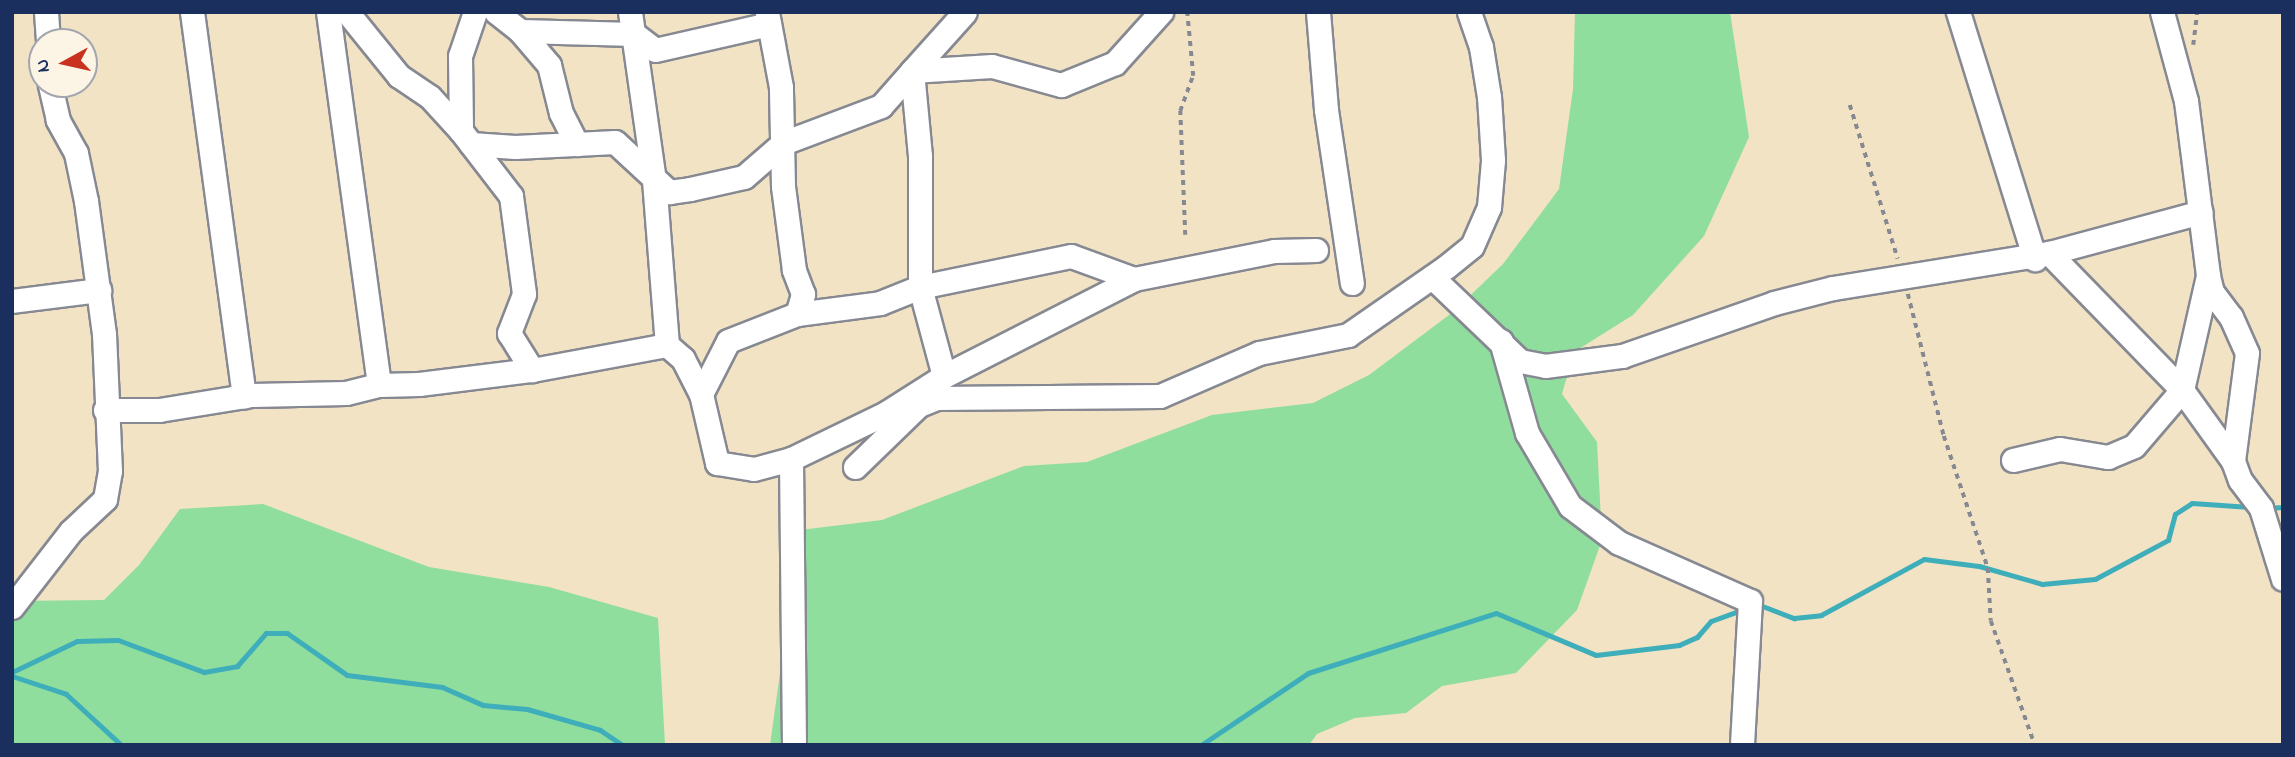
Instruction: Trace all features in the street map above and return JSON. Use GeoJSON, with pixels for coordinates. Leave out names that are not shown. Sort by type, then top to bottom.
{"type":"FeatureCollection","features":[{"type":"Feature","properties":{"kind":"street"},"geometry":{"type":"LineString","coordinates":[[192,12],[244,396]]}},
{"type":"Feature","properties":{"kind":"street"},"geometry":{"type":"LineString","coordinates":[[328,12],[379,385]]}},
{"type":"Feature","properties":{"kind":"street"},"geometry":{"type":"LineString","coordinates":[[346,12],[399,76],[430,97],[466,137],[511,197],[524,294],[509,333],[532,370]]}},
{"type":"Feature","properties":{"kind":"street"},"geometry":{"type":"LineString","coordinates":[[466,137],[460,56],[475,12]]}},
{"type":"Feature","properties":{"kind":"street"},"geometry":{"type":"LineString","coordinates":[[496,12],[520,31],[549,65],[561,113],[577,144]]}},
{"type":"Feature","properties":{"kind":"street"},"geometry":{"type":"LineString","coordinates":[[466,137],[577,144],[615,142],[669,192],[744,177],[783,143],[881,106],[965,12]]}},
{"type":"Feature","properties":{"kind":"street"},"geometry":{"type":"LineString","coordinates":[[912,71],[992,66],[1061,85],[1115,62],[1161,12]]}},
{"type":"Feature","properties":{"kind":"street"},"geometry":{"type":"LineString","coordinates":[[1318,12],[1326,110],[1352,284]]}},
{"type":"Feature","properties":{"kind":"street"},"geometry":{"type":"LineString","coordinates":[[855,467],[919,405],[936,398],[1160,396],[1259,353],[1348,335],[1432,277],[1472,246],[1489,207],[1493,160],[1489,97],[1481,47],[1469,12]]}},
{"type":"Feature","properties":{"kind":"street"},"geometry":{"type":"LineString","coordinates":[[1958,12],[2042,256],[2182,390],[2233,461],[2239,480],[2261,508],[2283,579]]}},
{"type":"Feature","properties":{"kind":"street"},"geometry":{"type":"LineString","coordinates":[[2013,460],[2060,449],[2108,457],[2124,453],[2182,390],[2208,276],[2186,101],[2162,12]]}},
{"type":"Feature","properties":{"kind":"street"},"geometry":{"type":"LineString","coordinates":[[632,23],[655,50],[768,18],[781,87],[784,198],[794,270],[803,294],[797,313]]}},
{"type":"Feature","properties":{"kind":"street"},"geometry":{"type":"LineString","coordinates":[[520,31],[632,23]]}},
{"type":"Feature","properties":{"kind":"street"},"geometry":{"type":"LineString","coordinates":[[632,23],[654,180],[667,345],[683,359],[701,394],[717,463],[754,469],[791,459],[886,413],[944,376],[1134,279],[1220,260],[1316,250]]}},
{"type":"Feature","properties":{"kind":"street"},"geometry":{"type":"LineString","coordinates":[[912,71],[920,156],[920,287],[944,376]]}},
{"type":"Feature","properties":{"kind":"street"},"geometry":{"type":"LineString","coordinates":[[12,607],[71,531],[105,499],[110,471],[99,290],[76,153],[58,120],[53,98]]}},
{"type":"Feature","properties":{"kind":"street"},"geometry":{"type":"LineString","coordinates":[[1432,277],[1520,361],[1545,366],[1588,361],[1702,331],[1774,303],[1904,277],[2042,256],[2201,212]]}},
{"type":"Feature","properties":{"kind":"street"},"geometry":{"type":"LineString","coordinates":[[701,394],[728,341],[797,313],[880,303],[920,287],[1071,256],[1134,279]]}},
{"type":"Feature","properties":{"kind":"street"},"geometry":{"type":"LineString","coordinates":[[2208,276],[2247,353],[2233,461]]}},
{"type":"Feature","properties":{"kind":"street"},"geometry":{"type":"LineString","coordinates":[[12,301],[99,290]]}},
{"type":"Feature","properties":{"kind":"street"},"geometry":{"type":"LineString","coordinates":[[1501,341],[1527,433],[1570,506],[1619,543],[1750,601],[1742,745]]}},
{"type":"Feature","properties":{"kind":"street"},"geometry":{"type":"LineString","coordinates":[[105,410],[159,410],[244,396],[345,393],[379,385],[444,382],[532,370],[667,345]]}},
{"type":"Feature","properties":{"kind":"street"},"geometry":{"type":"LineString","coordinates":[[791,459],[794,745]]}},
{"type":"Feature","properties":{"kind":"path"},"geometry":{"type":"LineString","coordinates":[[1185,235],[1180,111],[1193,76],[1187,12]]}},
{"type":"Feature","properties":{"kind":"path"},"geometry":{"type":"LineString","coordinates":[[1850,105],[1904,277],[1940,423],[1987,568],[1991,621],[2035,745]]}},
{"type":"Feature","properties":{"kind":"green space"},"geometry":{"type":"Polygon","coordinates":[[[1575,12],[1730,12],[1749,137],[1704,236],[1633,315],[1574,352],[1562,394],[1597,442],[1602,540],[1577,610],[1516,673],[1442,686],[1406,713],[1355,718],[1317,734],[1309,745],[770,745],[800,530],[882,520],[1024,466],[1087,462],[1212,415],[1313,403],[1369,375],[1453,312],[1503,264],[1559,189],[1573,89],[1575,12]]]}},
{"type":"Feature","properties":{"kind":"green space"},"geometry":{"type":"Polygon","coordinates":[[[263,504],[429,567],[549,587],[658,618],[665,745],[12,745],[12,601],[104,600],[139,565],[180,509],[263,504]]]}},
{"type":"Feature","properties":{"kind":"waterway"},"geometry":{"type":"LineString","coordinates":[[1757,604],[1794,618],[1821,615],[1924,559],[1979,566],[2042,584],[2095,579],[2168,540],[2175,514],[2192,503],[2250,507]]}},
{"type":"Feature","properties":{"kind":"waterway"},"geometry":{"type":"LineString","coordinates":[[2267,508],[2283,507]]}},
{"type":"Feature","properties":{"kind":"waterway"},"geometry":{"type":"LineString","coordinates":[[1201,745],[1308,673],[1496,613],[1596,655],[1679,645],[1697,637],[1711,621],[1741,610]]}},
{"type":"Feature","properties":{"kind":"waterway"},"geometry":{"type":"LineString","coordinates":[[12,672],[77,641],[118,640],[204,672],[237,666],[266,633],[287,633],[347,675],[442,687],[483,705],[527,709],[600,730],[622,745]]}},
{"type":"Feature","properties":{"kind":"waterway"},"geometry":{"type":"LineString","coordinates":[[12,676],[66,694],[121,745]]}}]}
